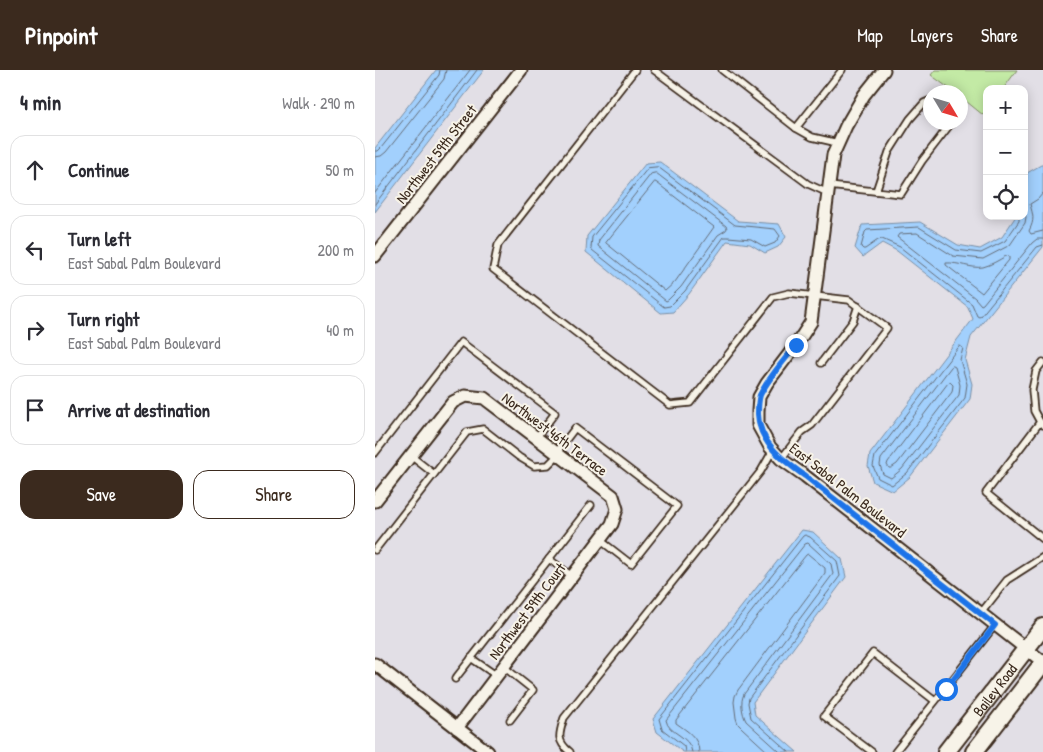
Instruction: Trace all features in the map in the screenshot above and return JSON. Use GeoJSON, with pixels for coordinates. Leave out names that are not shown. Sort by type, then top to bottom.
{"type":"FeatureCollection","features":[{"type":"Feature","properties":{"kind":"street","name":"Northwest 59th Street"},"geometry":{"type":"LineString","coordinates":[[375,256],[521,70]]}},
{"type":"Feature","properties":{"kind":"street","name":"East Sabal Palm Boulevard"},"geometry":{"type":"LineString","coordinates":[[884,70],[864,95],[846,126],[833,156],[811,322],[759,397],[759,424],[770,447],[777,454],[1043,663]]}},
{"type":"Feature","properties":{"kind":"street","name":"Northwest 46th Terrace"},"geometry":{"type":"LineString","coordinates":[[411,456],[453,402],[465,396],[484,398],[613,496],[617,509]]}},
{"type":"Feature","properties":{"kind":"street"},"geometry":{"type":"LineString","coordinates":[[375,501],[411,456]]}},
{"type":"Feature","properties":{"kind":"street","name":"Northwest 59th Court"},"geometry":{"type":"LineString","coordinates":[[457,728],[612,524],[617,509]]}},
{"type":"Feature","properties":{"kind":"street","name":"Bailey Road"},"geometry":{"type":"LineString","coordinates":[[946,752],[1043,627]]}},
{"type":"Feature","properties":{"kind":"street","name":"Bailey Road"},"geometry":{"type":"LineString","coordinates":[[974,752],[1043,663]]}},
{"type":"Feature","properties":{"kind":"street"},"geometry":{"type":"LineString","coordinates":[[375,664],[488,752]]}},
{"type":"Feature","properties":{"kind":"lane"},"geometry":{"type":"LineString","coordinates":[[570,752],[563,746],[559,734],[564,718],[761,471],[777,454],[812,425],[887,328],[849,300],[789,293],[773,297],[690,403],[670,406],[493,269],[498,245],[635,70]]}},
{"type":"Feature","properties":{"kind":"lane"},"geometry":{"type":"LineString","coordinates":[[654,70],[808,184],[828,189],[901,194],[922,161],[946,130]]}},
{"type":"Feature","properties":{"kind":"lane"},"geometry":{"type":"LineString","coordinates":[[722,70],[796,128],[812,137],[838,143]]}},
{"type":"Feature","properties":{"kind":"lane"},"geometry":{"type":"LineString","coordinates":[[796,128],[842,70]]}},
{"type":"Feature","properties":{"kind":"lane"},"geometry":{"type":"LineString","coordinates":[[876,191],[889,152],[910,119],[923,104]]}},
{"type":"Feature","properties":{"kind":"lane"},"geometry":{"type":"LineString","coordinates":[[821,363],[853,321],[858,306]]}},
{"type":"Feature","properties":{"kind":"lane"},"geometry":{"type":"LineString","coordinates":[[375,453],[461,342],[555,413],[536,438]]}},
{"type":"Feature","properties":{"kind":"lane"},"geometry":{"type":"LineString","coordinates":[[1043,362],[1036,371],[1033,390],[1034,410],[1041,423],[986,493],[1043,539]]}},
{"type":"Feature","properties":{"kind":"lane"},"geometry":{"type":"LineString","coordinates":[[375,550],[467,432],[483,429],[519,457],[535,466],[549,465],[575,428],[677,506],[631,564],[600,540]]}},
{"type":"Feature","properties":{"kind":"lane"},"geometry":{"type":"LineString","coordinates":[[411,456],[434,474]]}},
{"type":"Feature","properties":{"kind":"lane"},"geometry":{"type":"LineString","coordinates":[[455,679],[591,505]]}},
{"type":"Feature","properties":{"kind":"lane"},"geometry":{"type":"LineString","coordinates":[[981,613],[1007,580],[1043,557]]}},
{"type":"Feature","properties":{"kind":"lane"},"geometry":{"type":"LineString","coordinates":[[549,559],[573,576]]}},
{"type":"Feature","properties":{"kind":"lane"},"geometry":{"type":"LineString","coordinates":[[895,752],[995,625]]}},
{"type":"Feature","properties":{"kind":"lane"},"geometry":{"type":"LineString","coordinates":[[872,752],[824,716],[873,653],[935,701]]}},
{"type":"Feature","properties":{"kind":"lane"},"geometry":{"type":"LineString","coordinates":[[471,658],[533,690],[510,720]]}},
{"type":"Feature","properties":{"kind":"green space"},"geometry":{"type":"Polygon","coordinates":[[[935,70],[1017,70],[1006,85],[983,85],[983,115],[968,103],[968,85],[945,85],[931,75],[935,70]]]}},
{"type":"Feature","properties":{"kind":"water"},"geometry":{"type":"Polygon","coordinates":[[[436,70],[484,70],[375,212],[375,148],[436,70]]]}},
{"type":"Feature","properties":{"kind":"water"},"geometry":{"type":"Polygon","coordinates":[[[660,162],[738,221],[779,224],[786,237],[778,247],[765,253],[750,244],[727,241],[689,294],[673,312],[661,313],[586,252],[587,236],[646,163],[660,162]]]}},
{"type":"Feature","properties":{"kind":"water"},"geometry":{"type":"Polygon","coordinates":[[[1043,165],[1043,247],[971,337],[965,360],[972,384],[970,399],[910,477],[893,491],[873,482],[868,466],[870,454],[973,319],[968,307],[897,251],[882,243],[863,257],[855,248],[862,225],[920,222],[958,245],[980,249],[1002,237],[1013,220],[1028,220],[1028,172],[1043,165]]]}},
{"type":"Feature","properties":{"kind":"water"},"geometry":{"type":"Polygon","coordinates":[[[802,530],[813,532],[842,559],[846,577],[753,702],[755,715],[797,752],[683,752],[657,732],[653,719],[802,530]]]}},
{"type":"Feature","properties":{"kind":"route"},"geometry":{"type":"LineString","coordinates":[[796,345],[759,397],[759,424],[770,447],[781,459],[995,625],[946,689]]}}]}
